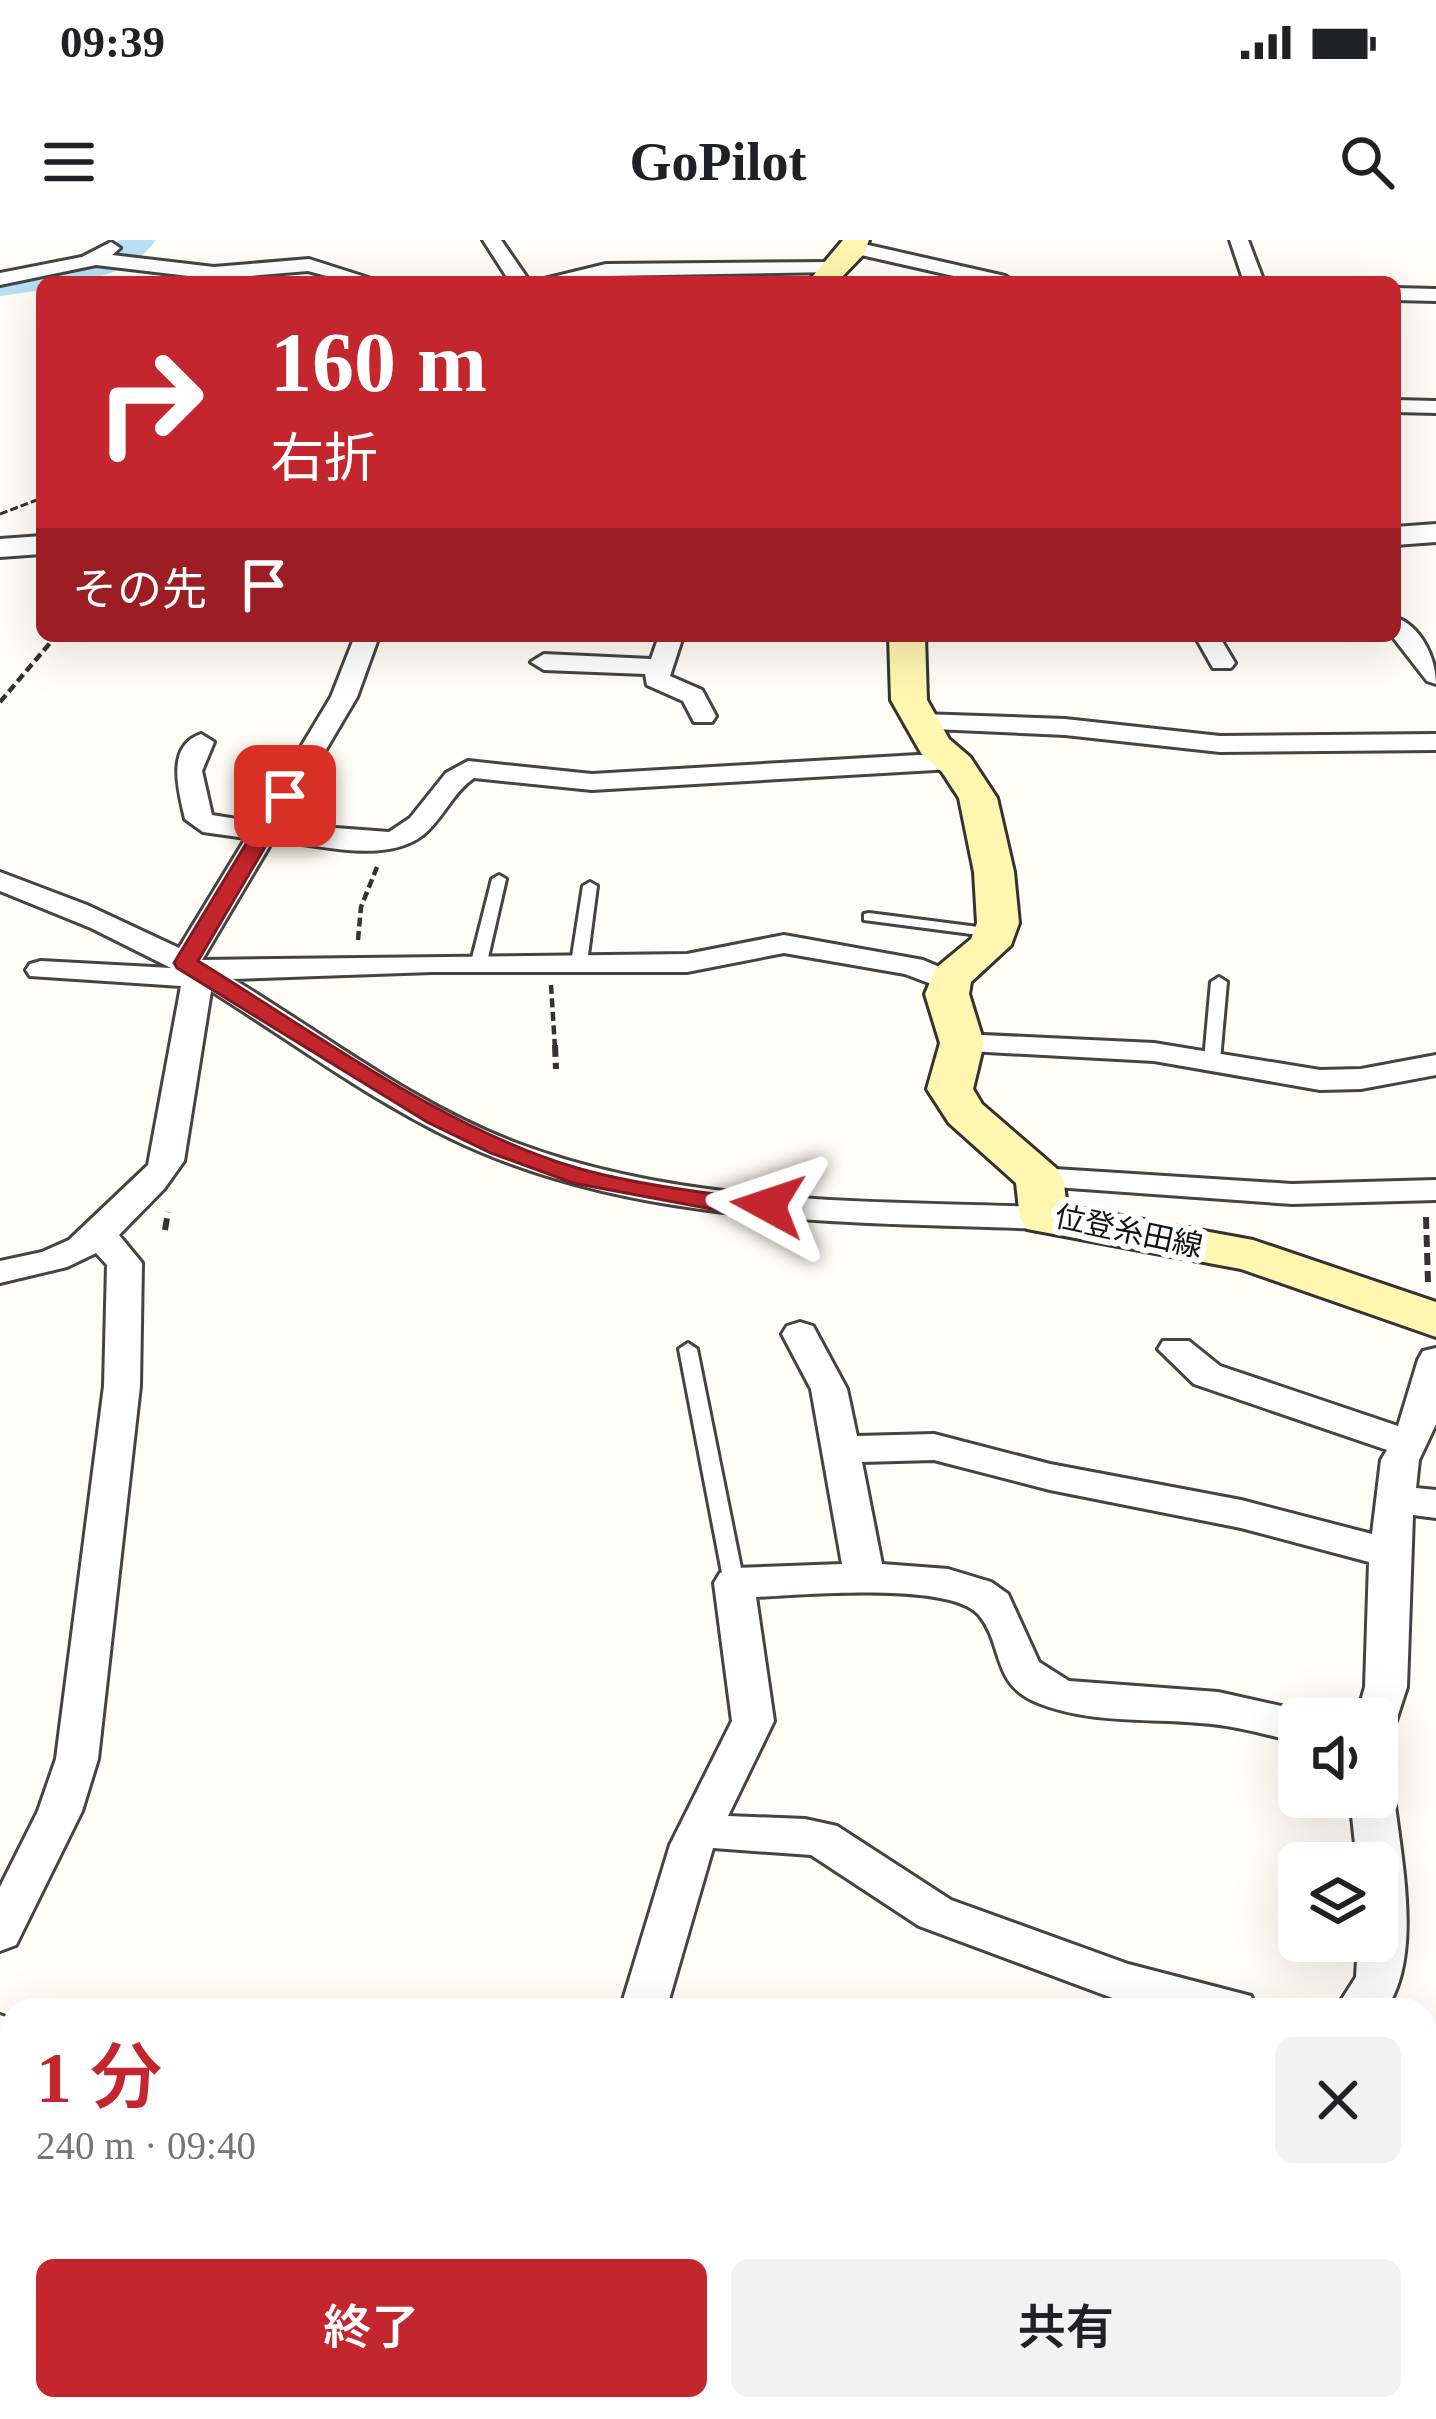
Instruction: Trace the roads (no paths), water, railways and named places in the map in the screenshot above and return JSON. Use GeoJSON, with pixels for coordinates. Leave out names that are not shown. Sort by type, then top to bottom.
{"type":"FeatureCollection","features":[{"type":"Feature","properties":{"kind":"main road"},"geometry":{"type":"LineString","coordinates":[[826,275],[855,244]]}},
{"type":"Feature","properties":{"kind":"main road"},"geometry":{"type":"LineString","coordinates":[[907,642],[909,700],[934,745],[952,760],[978,798],[994,872],[998,923],[990,945],[950,982]]}},
{"type":"Feature","properties":{"kind":"main road","name":"位登糸田線"},"geometry":{"type":"LineString","coordinates":[[950,982],[947,994],[962,1042],[950,1089],[965,1113],[1041,1198],[1141,1232],[1252,1256],[1433,1332]]}},
{"type":"Feature","properties":{"kind":"street"},"geometry":{"type":"LineString","coordinates":[[96,260],[117,240]]}},
{"type":"Feature","properties":{"kind":"street"},"geometry":{"type":"LineString","coordinates":[[492,240],[516,276]]}},
{"type":"Feature","properties":{"kind":"street"},"geometry":{"type":"LineString","coordinates":[[1239,240],[1252,276]]}},
{"type":"Feature","properties":{"kind":"street"},"geometry":{"type":"LineString","coordinates":[[131,266],[147,262],[161,244]]}},
{"type":"Feature","properties":{"kind":"street"},"geometry":{"type":"LineString","coordinates":[[855,244],[988,276]]}},
{"type":"Feature","properties":{"kind":"street"},"geometry":{"type":"LineString","coordinates":[[959,253],[982,274]]}},
{"type":"Feature","properties":{"kind":"street"},"geometry":{"type":"LineString","coordinates":[[0,278],[96,260],[214,273],[309,266],[348,276]]}},
{"type":"Feature","properties":{"kind":"street"},"geometry":{"type":"LineString","coordinates":[[574,276],[760,260],[826,275]]}},
{"type":"Feature","properties":{"kind":"street"},"geometry":{"type":"LineString","coordinates":[[1401,294],[1436,295]]}},
{"type":"Feature","properties":{"kind":"street"},"geometry":{"type":"LineString","coordinates":[[1401,406],[1436,407]]}},
{"type":"Feature","properties":{"kind":"street"},"geometry":{"type":"LineString","coordinates":[[1401,536],[1436,533]]}},
{"type":"Feature","properties":{"kind":"street"},"geometry":{"type":"LineString","coordinates":[[0,548],[36,545]]}},
{"type":"Feature","properties":{"kind":"street"},"geometry":{"type":"LineString","coordinates":[[1401,632],[1436,676]]}},
{"type":"Feature","properties":{"kind":"street"},"geometry":{"type":"LineString","coordinates":[[0,1272],[56,1261],[100,1236],[156,1180],[166,1161],[194,970],[266,829],[344,697],[365,642]]}},
{"type":"Feature","properties":{"kind":"street"},"geometry":{"type":"LineString","coordinates":[[555,642],[538,672],[661,667]]}},
{"type":"Feature","properties":{"kind":"street"},"geometry":{"type":"LineString","coordinates":[[669,642],[656,680],[693,693],[703,716]]}},
{"type":"Feature","properties":{"kind":"street"},"geometry":{"type":"LineString","coordinates":[[1210,642],[1222,663]]}},
{"type":"Feature","properties":{"kind":"street"},"geometry":{"type":"LineString","coordinates":[[921,722],[1065,727],[1220,744],[1436,742]]}},
{"type":"Feature","properties":{"kind":"street"},"geometry":{"type":"LineString","coordinates":[[200,742],[188,771],[199,819],[213,826],[388,842],[415,830],[468,770],[592,782],[952,760]]}},
{"type":"Feature","properties":{"kind":"street"},"geometry":{"type":"LineString","coordinates":[[0,881],[112,923],[436,1116],[500,1148],[573,1175],[722,1203],[1430,1190]]}},
{"type":"Feature","properties":{"kind":"street"},"geometry":{"type":"LineString","coordinates":[[41,970],[688,963],[784,944],[912,966],[950,982]]}},
{"type":"Feature","properties":{"kind":"street"},"geometry":{"type":"LineString","coordinates":[[962,1042],[1154,1052],[1320,1080],[1436,1065]]}},
{"type":"Feature","properties":{"kind":"street"},"geometry":{"type":"LineString","coordinates":[[0,1932],[60,1811],[76,1759],[122,1386],[125,1262],[100,1236]]}},
{"type":"Feature","properties":{"kind":"street"},"geometry":{"type":"LineString","coordinates":[[1383,1698],[1389,1553],[1400,1460],[1410,1444],[1433,1332]]}},
{"type":"Feature","properties":{"kind":"street"},"geometry":{"type":"LineString","coordinates":[[800,1334],[829,1389],[865,1581]]}},
{"type":"Feature","properties":{"kind":"street"},"geometry":{"type":"LineString","coordinates":[[1176,1349],[1207,1375],[1410,1444]]}},
{"type":"Feature","properties":{"kind":"street"},"geometry":{"type":"LineString","coordinates":[[841,1450],[934,1447],[1050,1477],[1240,1514],[1389,1553]]}},
{"type":"Feature","properties":{"kind":"street"},"geometry":{"type":"LineString","coordinates":[[1395,1500],[1436,1504]]}},
{"type":"Feature","properties":{"kind":"street"},"geometry":{"type":"LineString","coordinates":[[647,1998],[700,1827],[754,1721],[734,1583],[933,1579],[970,1586],[994,1605],[1010,1650],[1030,1680],[1048,1691],[1129,1705],[1217,1708],[1278,1721]]}},
{"type":"Feature","properties":{"kind":"street"},"geometry":{"type":"LineString","coordinates":[[1367,1998],[1379,1982],[1383,1903],[1374,1818]]}},
{"type":"Feature","properties":{"kind":"street"},"geometry":{"type":"LineString","coordinates":[[700,1827],[736,1838],[800,1835],[821,1839],[935,1913],[1126,1983],[1186,1998]]}},
{"type":"Feature","properties":{"kind":"lane"},"geometry":{"type":"LineString","coordinates":[[478,962],[499,879]]}},
{"type":"Feature","properties":{"kind":"lane"},"geometry":{"type":"LineString","coordinates":[[566,963],[590,886]]}},
{"type":"Feature","properties":{"kind":"lane"},"geometry":{"type":"LineString","coordinates":[[869,917],[994,933]]}},
{"type":"Feature","properties":{"kind":"lane"},"geometry":{"type":"LineString","coordinates":[[1212,1060],[1219,982]]}},
{"type":"Feature","properties":{"kind":"lane"},"geometry":{"type":"LineString","coordinates":[[688,1349],[734,1583]]}},
{"type":"Feature","properties":{"kind":"waterway"},"geometry":{"type":"LineString","coordinates":[[63,276],[110,261],[140,240]]}},
{"type":"Feature","properties":{"kind":"waterway"},"geometry":{"type":"LineString","coordinates":[[0,286],[36,281]]}}]}
